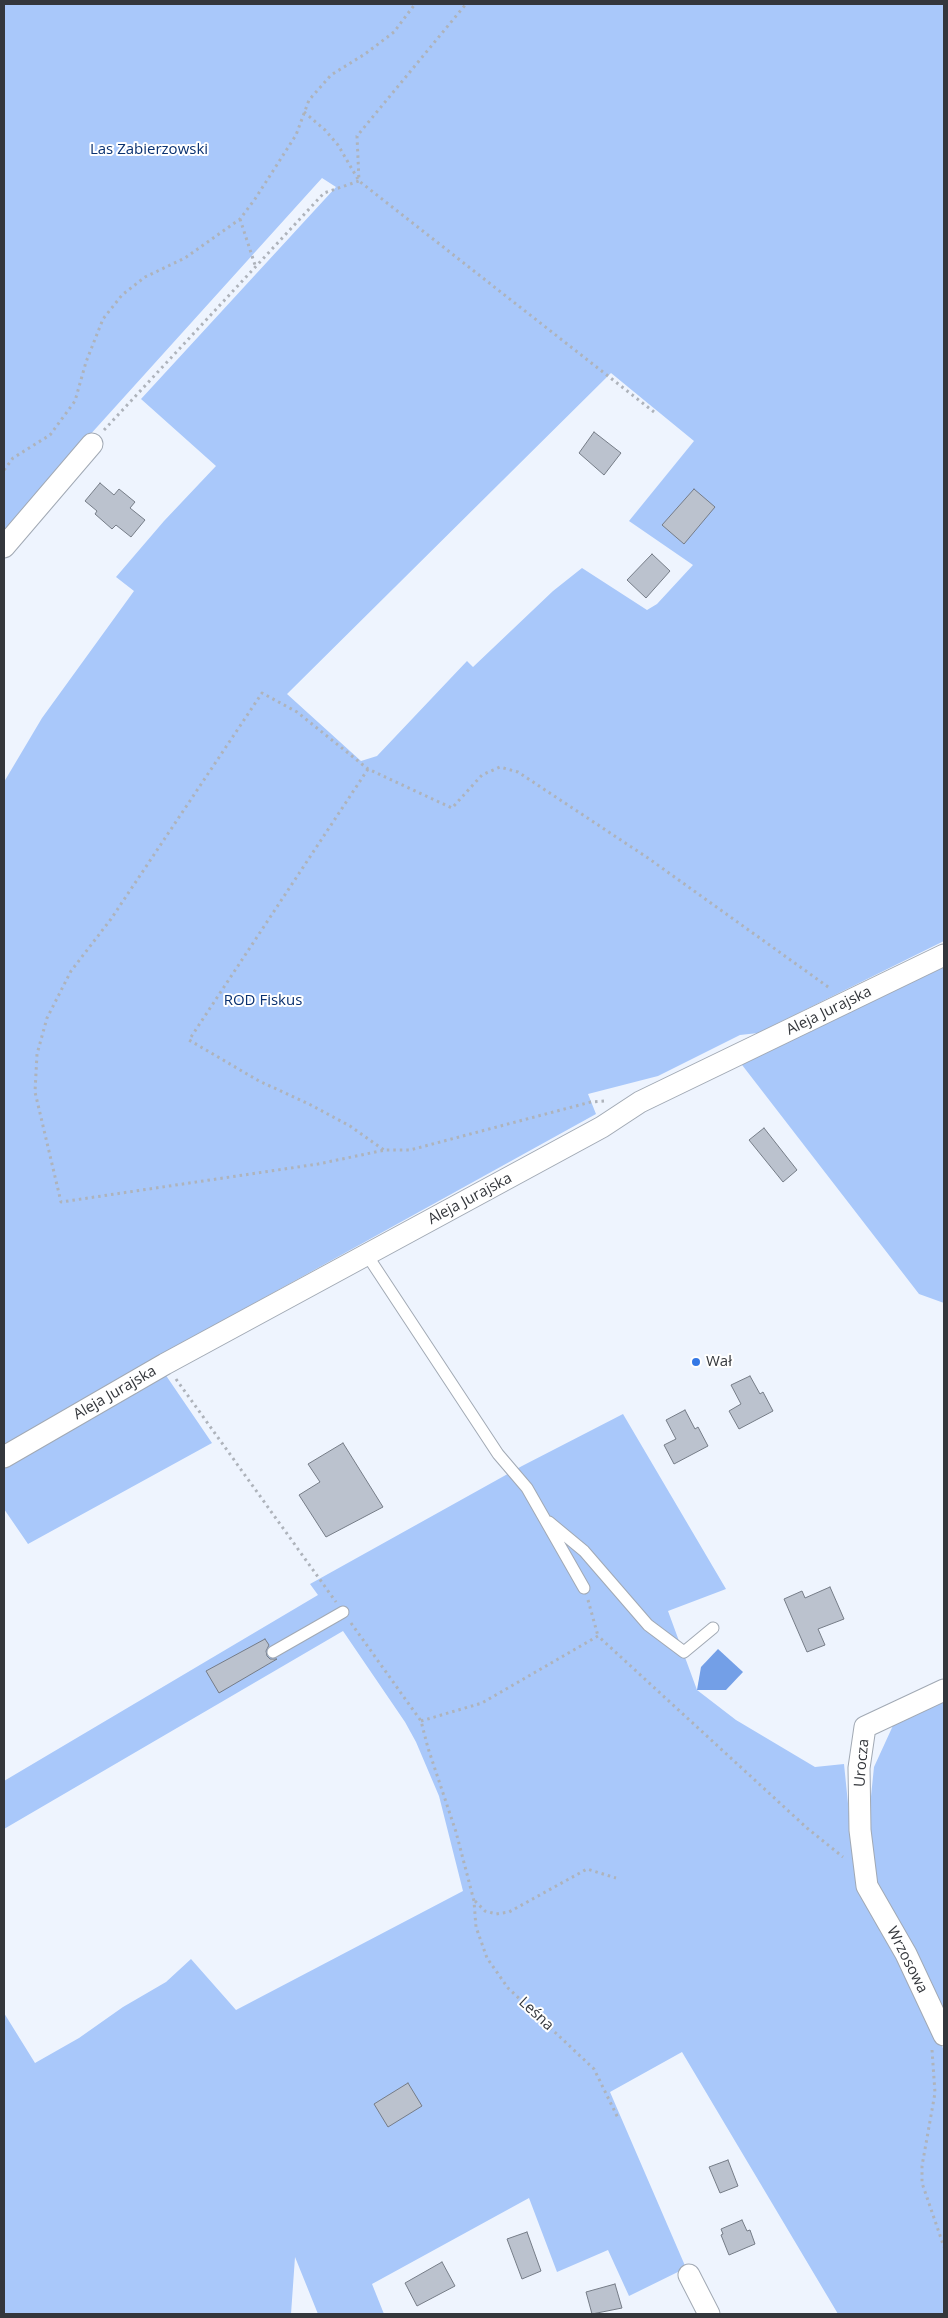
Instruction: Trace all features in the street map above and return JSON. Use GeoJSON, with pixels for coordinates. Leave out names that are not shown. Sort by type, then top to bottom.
{"type":"FeatureCollection","features":[{"type":"Feature","properties":{"kind":"street"},"geometry":{"type":"LineString","coordinates":[[4,547],[92,444]]}},
{"type":"Feature","properties":{"kind":"street","name":"Aleja Jurajska"},"geometry":{"type":"LineString","coordinates":[[4,1457],[166,1364],[602,1127],[640,1102],[944,956]]}},
{"type":"Feature","properties":{"kind":"street","name":"Urocza"},"geometry":{"type":"LineString","coordinates":[[867,1886],[860,1830],[859,1768],[865,1727],[944,1690]]}},
{"type":"Feature","properties":{"kind":"street","name":"Wrzosowa"},"geometry":{"type":"LineString","coordinates":[[867,1886],[906,1954],[938,2042]]}},
{"type":"Feature","properties":{"kind":"street"},"geometry":{"type":"LineString","coordinates":[[689,2275],[709,2314]]}},
{"type":"Feature","properties":{"kind":"lane"},"geometry":{"type":"LineString","coordinates":[[367,1255],[498,1454],[527,1488],[584,1588]]}},
{"type":"Feature","properties":{"kind":"lane"},"geometry":{"type":"LineString","coordinates":[[544,1518],[584,1550],[648,1625],[684,1652],[714,1628]]}},
{"type":"Feature","properties":{"kind":"lane"},"geometry":{"type":"LineString","coordinates":[[273,1652],[343,1612]]}},
{"type":"Feature","properties":{"kind":"path"},"geometry":{"type":"LineString","coordinates":[[4,470],[12,458],[50,435],[76,401],[86,362],[103,319],[122,294],[145,277],[185,258],[240,219],[296,135],[309,100],[331,75],[365,54],[394,32],[415,4]]}},
{"type":"Feature","properties":{"kind":"path"},"geometry":{"type":"LineString","coordinates":[[359,181],[357,136],[466,4]]}},
{"type":"Feature","properties":{"kind":"path"},"geometry":{"type":"LineString","coordinates":[[304,112],[325,130],[338,145],[359,181],[654,412]]}},
{"type":"Feature","properties":{"kind":"path"},"geometry":{"type":"LineString","coordinates":[[92,444],[324,192],[359,181]]}},
{"type":"Feature","properties":{"kind":"path"},"geometry":{"type":"LineString","coordinates":[[240,219],[255,266]]}},
{"type":"Feature","properties":{"kind":"path"},"geometry":{"type":"LineString","coordinates":[[609,1101],[591,1102],[410,1150],[385,1150],[318,1164],[61,1202],[35,1092],[37,1054],[47,1018],[71,972],[111,919],[262,692],[297,712],[368,769],[452,808],[482,774],[500,767],[518,772],[648,858],[848,1002]]}},
{"type":"Feature","properties":{"kind":"path"},"geometry":{"type":"LineString","coordinates":[[368,769],[189,1040],[259,1081],[309,1104],[350,1126],[385,1150]]}},
{"type":"Feature","properties":{"kind":"path"},"geometry":{"type":"LineString","coordinates":[[584,1588],[598,1636],[807,1828],[845,1858]]}},
{"type":"Feature","properties":{"kind":"path"},"geometry":{"type":"LineString","coordinates":[[422,1722],[482,1703],[598,1636]]}},
{"type":"Feature","properties":{"kind":"path","name":"Leśna"},"geometry":{"type":"LineString","coordinates":[[616,1878],[587,1870],[509,1912],[496,1914],[485,1911],[474,1901],[476,1926],[486,1958],[508,1988],[594,2069],[618,2118]]}},
{"type":"Feature","properties":{"kind":"path"},"geometry":{"type":"LineString","coordinates":[[938,2042],[935,2093],[922,2166],[922,2183],[944,2247]]}},
{"type":"Feature","properties":{"kind":"green space"},"geometry":{"type":"Polygon","coordinates":[[[4,4],[944,4],[944,941],[758,1033],[740,1035],[658,1076],[588,1094],[596,1114],[137,1368],[4,1447],[4,782],[42,718],[134,591],[116,577],[164,521],[216,466],[141,399],[336,187],[322,178],[4,530],[4,4]],[[611,373],[287,694],[361,761],[377,756],[467,661],[473,667],[553,591],[582,568],[647,610],[657,604],[693,565],[629,521],[694,441],[611,373]]]}},
{"type":"Feature","properties":{"kind":"green space"},"geometry":{"type":"Polygon","coordinates":[[[944,967],[944,1303],[919,1294],[739,1061],[815,1024],[838,1018],[944,967]]]}},
{"type":"Feature","properties":{"kind":"green space"},"geometry":{"type":"Polygon","coordinates":[[[165,1374],[212,1443],[28,1544],[4,1509],[4,1463],[165,1374]]]}},
{"type":"Feature","properties":{"kind":"green space"},"geometry":{"type":"Polygon","coordinates":[[[623,1414],[726,1589],[668,1611],[697,1690],[736,1720],[815,1767],[844,1764],[851,1833],[862,1891],[944,2050],[944,2314],[838,2314],[682,2052],[610,2092],[686,2268],[629,2296],[608,2250],[557,2272],[529,2198],[372,2284],[384,2314],[318,2314],[295,2257],[291,2314],[4,2314],[4,2013],[35,2063],[79,2038],[123,2007],[166,1982],[191,1959],[236,2010],[463,1891],[439,1796],[416,1742],[405,1722],[343,1631],[4,1829],[4,1781],[318,1595],[310,1584],[522,1466],[623,1414]]]}},
{"type":"Feature","properties":{"kind":"green space"},"geometry":{"type":"Polygon","coordinates":[[[944,1697],[944,2023],[872,1879],[870,1806],[874,1767],[896,1719],[944,1697]]]}},
{"type":"Feature","properties":{"kind":"shaded area"},"geometry":{"type":"Polygon","coordinates":[[[718,1649],[743,1672],[726,1690],[697,1690],[701,1667],[718,1649]]]}},
{"type":"Feature","properties":{"kind":"building"},"geometry":{"type":"Polygon","coordinates":[[[594,432],[621,453],[604,475],[579,453],[594,432]]]}},
{"type":"Feature","properties":{"kind":"building"},"geometry":{"type":"Polygon","coordinates":[[[100,483],[114,495],[119,489],[135,502],[130,508],[145,520],[131,537],[116,525],[112,529],[95,514],[97,511],[85,501],[100,483]]]}},
{"type":"Feature","properties":{"kind":"building"},"geometry":{"type":"Polygon","coordinates":[[[694,489],[715,507],[684,544],[662,525],[694,489]]]}},
{"type":"Feature","properties":{"kind":"building"},"geometry":{"type":"Polygon","coordinates":[[[652,554],[670,571],[646,598],[627,580],[652,554]]]}},
{"type":"Feature","properties":{"kind":"building"},"geometry":{"type":"Polygon","coordinates":[[[764,1128],[797,1170],[783,1182],[749,1140],[764,1128]]]}},
{"type":"Feature","properties":{"kind":"building"},"geometry":{"type":"Polygon","coordinates":[[[750,1376],[760,1394],[763,1392],[773,1411],[739,1429],[729,1411],[741,1404],[731,1385],[750,1376]]]}},
{"type":"Feature","properties":{"kind":"building"},"geometry":{"type":"Polygon","coordinates":[[[685,1410],[695,1429],[698,1427],[708,1446],[674,1464],[664,1445],[676,1439],[666,1420],[685,1410]]]}},
{"type":"Feature","properties":{"kind":"building"},"geometry":{"type":"Polygon","coordinates":[[[343,1443],[383,1507],[326,1537],[299,1495],[320,1482],[308,1464],[343,1443]]]}},
{"type":"Feature","properties":{"kind":"building"},"geometry":{"type":"Polygon","coordinates":[[[830,1587],[844,1619],[818,1629],[825,1645],[807,1652],[784,1599],[802,1591],[805,1598],[830,1587]]]}},
{"type":"Feature","properties":{"kind":"building"},"geometry":{"type":"Polygon","coordinates":[[[265,1639],[269,1645],[266,1651],[267,1656],[270,1659],[277,1659],[219,1693],[206,1671],[265,1639]]]}},
{"type":"Feature","properties":{"kind":"building"},"geometry":{"type":"Polygon","coordinates":[[[408,2083],[422,2106],[388,2127],[374,2104],[408,2083]]]}},
{"type":"Feature","properties":{"kind":"building"},"geometry":{"type":"Polygon","coordinates":[[[728,2160],[738,2186],[720,2193],[709,2167],[728,2160]]]}},
{"type":"Feature","properties":{"kind":"building"},"geometry":{"type":"Polygon","coordinates":[[[742,2220],[747,2231],[750,2230],[755,2244],[729,2255],[721,2235],[723,2234],[721,2229],[742,2220]]]}},
{"type":"Feature","properties":{"kind":"building"},"geometry":{"type":"Polygon","coordinates":[[[527,2232],[541,2271],[522,2279],[507,2239],[527,2232]]]}},
{"type":"Feature","properties":{"kind":"building"},"geometry":{"type":"Polygon","coordinates":[[[442,2262],[455,2286],[417,2306],[405,2283],[442,2262]]]}},
{"type":"Feature","properties":{"kind":"building"},"geometry":{"type":"Polygon","coordinates":[[[615,2284],[622,2308],[592,2314],[586,2292],[615,2284]]]}},
{"type":"Feature","properties":{"kind":"place","name":"Wał"},"geometry":{"type":"Point","coordinates":[696,1362]}},
{"type":"Feature","properties":{"kind":"park label","name":"Las Zabierzowski"},"geometry":{"type":"Point","coordinates":[149,150]}},
{"type":"Feature","properties":{"kind":"park label","name":"ROD Fiskus"},"geometry":{"type":"Point","coordinates":[263,1001]}}]}
